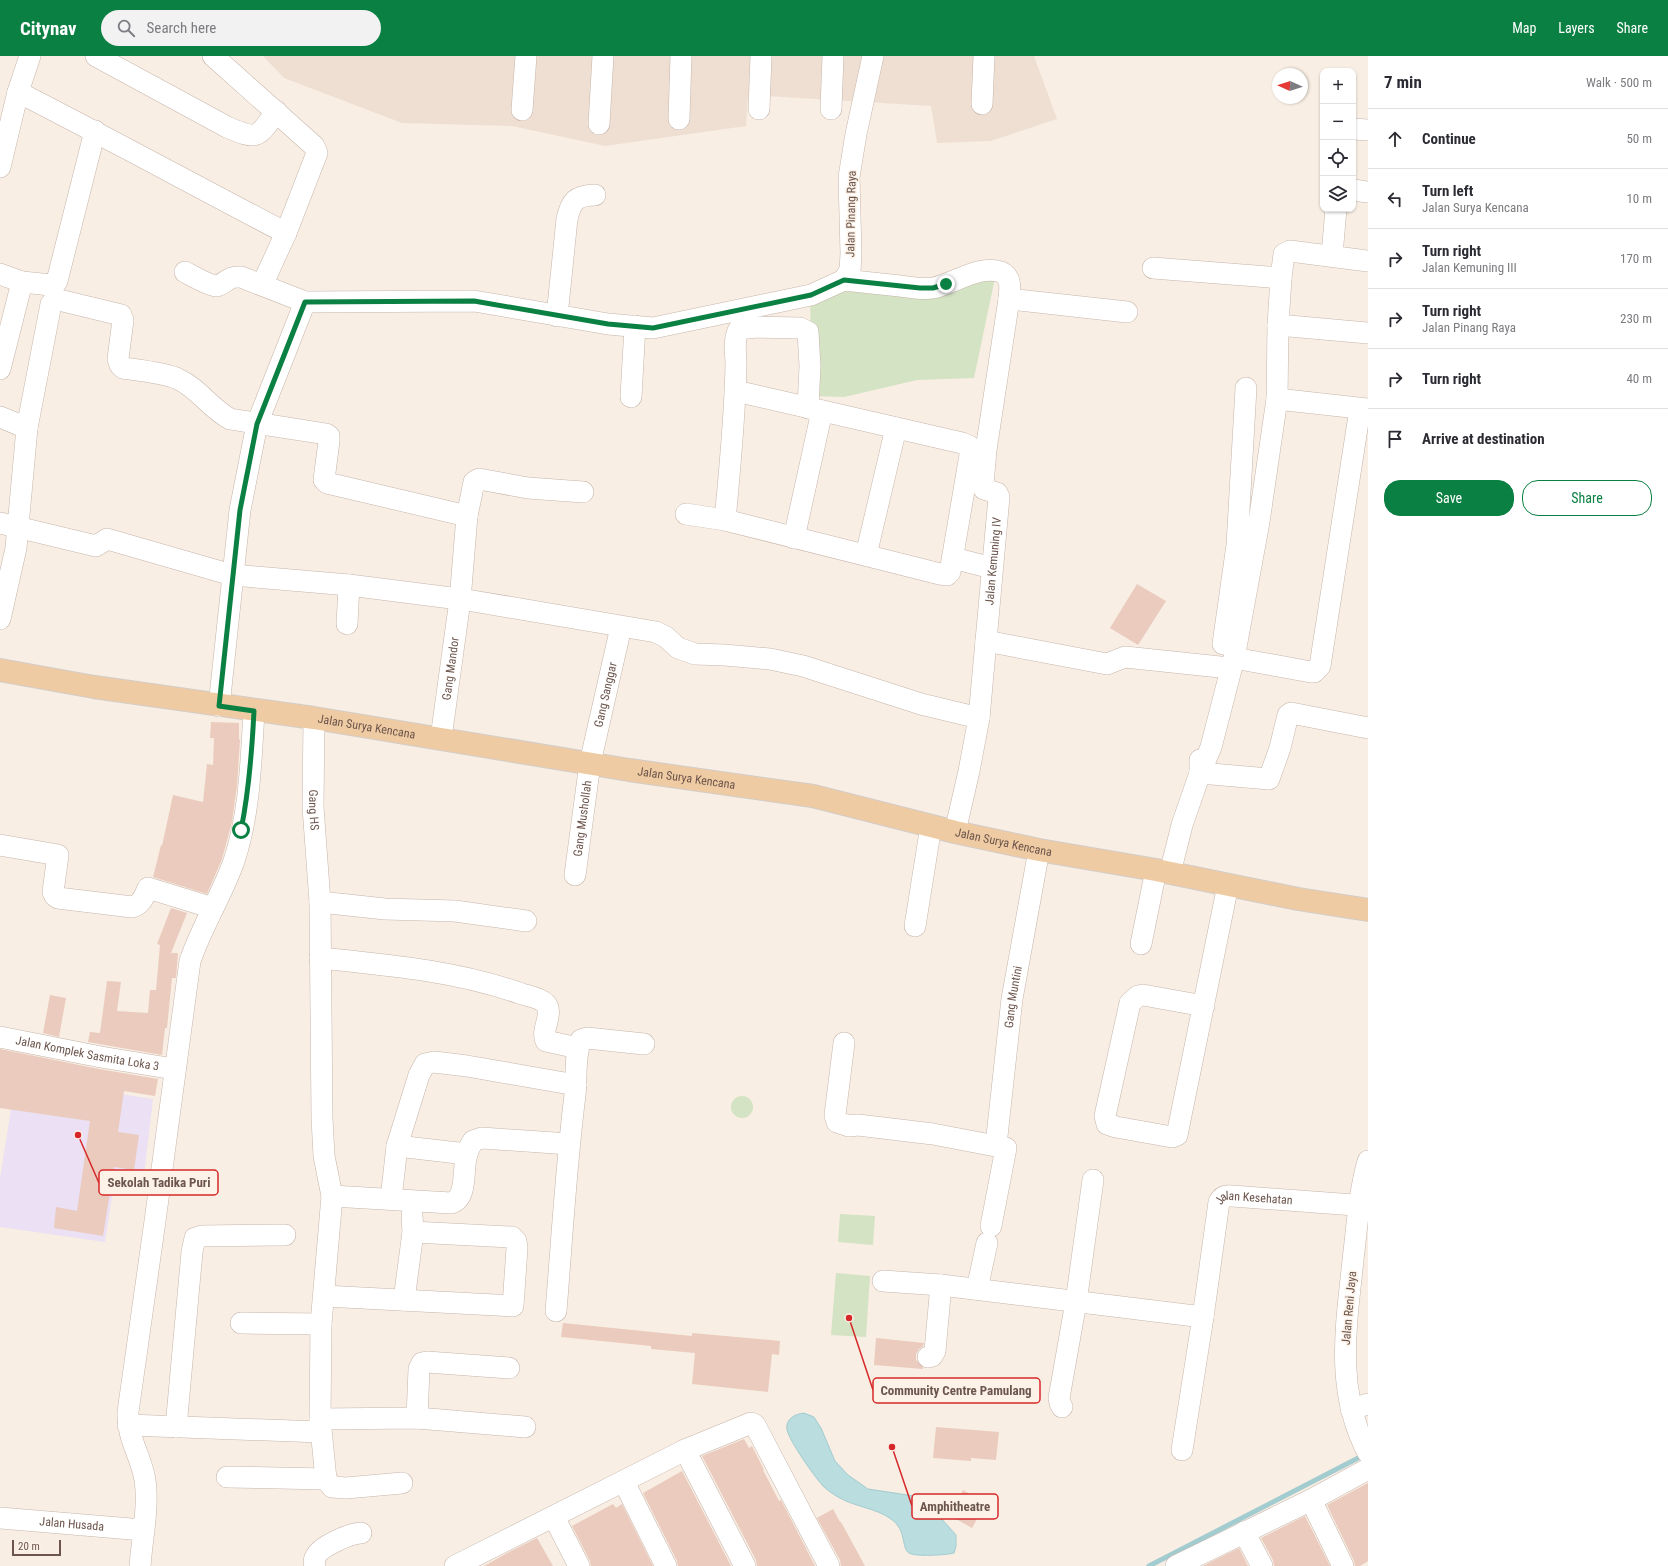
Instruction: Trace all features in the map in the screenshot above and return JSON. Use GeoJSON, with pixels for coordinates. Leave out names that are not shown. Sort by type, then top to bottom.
{"type":"FeatureCollection","features":[{"type":"Feature","properties":{"kind":"main road","name":"Jalan Surya Kencana"},"geometry":{"type":"LineString","coordinates":[[0,670],[94,687],[254,711],[314,718],[590,763],[813,796],[955,832],[1039,850],[1163,872],[1298,899],[1368,910]]}},
{"type":"Feature","properties":{"kind":"street"},"geometry":{"type":"LineString","coordinates":[[0,168],[18,92],[30,56]]}},
{"type":"Feature","properties":{"kind":"street"},"geometry":{"type":"LineString","coordinates":[[96,56],[226,127],[246,135],[251,136],[259,133],[266,126],[276,111]]}},
{"type":"Feature","properties":{"kind":"street"},"geometry":{"type":"LineString","coordinates":[[213,56],[314,146],[317,153],[286,233],[262,285]]}},
{"type":"Feature","properties":{"kind":"street"},"geometry":{"type":"LineString","coordinates":[[522,110],[526,56]]}},
{"type":"Feature","properties":{"kind":"street"},"geometry":{"type":"LineString","coordinates":[[599,124],[603,56]]}},
{"type":"Feature","properties":{"kind":"street"},"geometry":{"type":"LineString","coordinates":[[679,119],[681,56]]}},
{"type":"Feature","properties":{"kind":"street"},"geometry":{"type":"LineString","coordinates":[[759,109],[761,56]]}},
{"type":"Feature","properties":{"kind":"street"},"geometry":{"type":"LineString","coordinates":[[831,109],[833,56]]}},
{"type":"Feature","properties":{"kind":"street","name":"Jalan Pinang Raya"},"geometry":{"type":"LineString","coordinates":[[844,280],[850,270],[851,254],[849,177],[856,134],[873,56]]}},
{"type":"Feature","properties":{"kind":"street"},"geometry":{"type":"LineString","coordinates":[[982,104],[984,56]]}},
{"type":"Feature","properties":{"kind":"street"},"geometry":{"type":"LineString","coordinates":[[18,92],[95,131],[186,181],[286,233]]}},
{"type":"Feature","properties":{"kind":"street"},"geometry":{"type":"LineString","coordinates":[[1356,129],[1368,130]]}},
{"type":"Feature","properties":{"kind":"street"},"geometry":{"type":"LineString","coordinates":[[0,274],[22,282],[52,285],[57,281],[95,131]]}},
{"type":"Feature","properties":{"kind":"street"},"geometry":{"type":"LineString","coordinates":[[1356,190],[1368,192]]}},
{"type":"Feature","properties":{"kind":"street"},"geometry":{"type":"LineString","coordinates":[[557,316],[567,218],[571,203],[580,196],[595,195]]}},
{"type":"Feature","properties":{"kind":"street"},"geometry":{"type":"LineString","coordinates":[[1332,255],[1336,212]]}},
{"type":"Feature","properties":{"kind":"street"},"geometry":{"type":"LineString","coordinates":[[1141,944],[1163,872],[1211,747],[1227,663],[1259,522],[1277,399],[1278,324],[1284,254],[1290,250],[1368,261]]}},
{"type":"Feature","properties":{"kind":"street"},"geometry":{"type":"LineString","coordinates":[[1153,268],[1281,278]]}},
{"type":"Feature","properties":{"kind":"street"},"geometry":{"type":"LineString","coordinates":[[185,272],[214,286],[235,277],[241,277],[305,302],[474,301],[608,324],[653,328],[811,295],[844,280],[933,288],[977,272],[990,270],[1001,272],[1007,277],[1010,286],[1009,299],[1127,312]]}},
{"type":"Feature","properties":{"kind":"street"},"geometry":{"type":"LineString","coordinates":[[0,369],[22,282]]}},
{"type":"Feature","properties":{"kind":"street"},"geometry":{"type":"LineString","coordinates":[[0,619],[12,570],[9,525],[53,300],[58,299],[121,315],[123,320],[118,359],[120,366],[123,368],[178,378],[230,419],[326,434],[329,436],[324,480],[327,483],[467,516]]}},
{"type":"Feature","properties":{"kind":"street","name":"Jalan Kemuning IV"},"geometry":{"type":"LineString","coordinates":[[955,832],[979,718],[998,497],[997,493],[984,489],[983,484],[986,450],[1009,299]]}},
{"type":"Feature","properties":{"kind":"street"},"geometry":{"type":"LineString","coordinates":[[219,706],[240,510],[257,424],[305,302]]}},
{"type":"Feature","properties":{"kind":"street"},"geometry":{"type":"LineString","coordinates":[[1278,324],[1368,333]]}},
{"type":"Feature","properties":{"kind":"street"},"geometry":{"type":"LineString","coordinates":[[631,397],[635,326]]}},
{"type":"Feature","properties":{"kind":"street"},"geometry":{"type":"LineString","coordinates":[[726,520],[736,391],[737,332],[739,329],[756,327],[803,329],[808,332],[809,335],[810,366],[815,410],[794,538]]}},
{"type":"Feature","properties":{"kind":"street"},"geometry":{"type":"LineString","coordinates":[[1227,663],[1237,545],[1246,388]]}},
{"type":"Feature","properties":{"kind":"street"},"geometry":{"type":"LineString","coordinates":[[686,514],[726,520],[945,575],[950,572],[970,455],[969,446],[962,442],[736,391]]}},
{"type":"Feature","properties":{"kind":"street"},"geometry":{"type":"LineString","coordinates":[[986,641],[1107,664],[1125,657],[1227,663],[1314,672],[1320,666],[1364,409],[1277,399]]}},
{"type":"Feature","properties":{"kind":"street"},"geometry":{"type":"LineString","coordinates":[[0,417],[27,428]]}},
{"type":"Feature","properties":{"kind":"street"},"geometry":{"type":"LineString","coordinates":[[866,555],[896,428]]}},
{"type":"Feature","properties":{"kind":"street","name":"Gang Mandor"},"geometry":{"type":"LineString","coordinates":[[441,738],[460,600],[467,516],[474,482],[477,480],[528,488],[583,492]]}},
{"type":"Feature","properties":{"kind":"street"},"geometry":{"type":"LineString","coordinates":[[9,525],[96,546],[107,539],[232,575],[349,585],[460,600],[656,632],[666,637],[678,648],[695,654],[770,659],[803,666],[921,704],[979,718]]}},
{"type":"Feature","properties":{"kind":"street"},"geometry":{"type":"LineString","coordinates":[[953,558],[992,568]]}},
{"type":"Feature","properties":{"kind":"street"},"geometry":{"type":"LineString","coordinates":[[347,624],[349,585]]}},
{"type":"Feature","properties":{"kind":"street","name":"Gang Sanggar"},"geometry":{"type":"LineString","coordinates":[[590,763],[621,627]]}},
{"type":"Feature","properties":{"kind":"street"},"geometry":{"type":"LineString","coordinates":[[140,1566],[145,1503],[145,1480],[128,1425],[128,1412],[190,961],[198,938],[234,860],[246,808],[254,711]]}},
{"type":"Feature","properties":{"kind":"street"},"geometry":{"type":"LineString","coordinates":[[1200,773],[1269,779],[1280,748],[1286,718],[1291,713],[1368,728]]}},
{"type":"Feature","properties":{"kind":"street","name":"Gang HS"},"geometry":{"type":"LineString","coordinates":[[314,718],[313,807],[320,902],[322,1118],[324,1156],[332,1196],[321,1324],[320,1425],[326,1479]]}},
{"type":"Feature","properties":{"kind":"street","name":"Gang Mushollah"},"geometry":{"type":"LineString","coordinates":[[575,875],[590,763]]}},
{"type":"Feature","properties":{"kind":"street"},"geometry":{"type":"LineString","coordinates":[[915,926],[931,826]]}},
{"type":"Feature","properties":{"kind":"street"},"geometry":{"type":"LineString","coordinates":[[0,845],[58,855],[53,892],[58,898],[132,907],[142,902],[148,888],[213,908]]}},
{"type":"Feature","properties":{"kind":"street","name":"Gang Muntini"},"geometry":{"type":"LineString","coordinates":[[996,1145],[1012,999],[1039,850]]}},
{"type":"Feature","properties":{"kind":"street"},"geometry":{"type":"LineString","coordinates":[[1204,1006],[1143,995],[1138,996],[1130,1003],[1105,1116],[1107,1124],[1116,1128],[1172,1137],[1177,1135],[1204,1006],[1228,885]]}},
{"type":"Feature","properties":{"kind":"street"},"geometry":{"type":"LineString","coordinates":[[320,902],[386,909],[456,911],[526,921]]}},
{"type":"Feature","properties":{"kind":"street"},"geometry":{"type":"LineString","coordinates":[[320,958],[445,974],[490,983],[542,1001],[546,1004],[548,1014],[544,1037],[546,1041],[578,1048]]}},
{"type":"Feature","properties":{"kind":"street","name":"Jalan Komplek Sasmita Loka 3"},"geometry":{"type":"LineString","coordinates":[[0,1037],[101,1057],[174,1069]]}},
{"type":"Feature","properties":{"kind":"street"},"geometry":{"type":"LineString","coordinates":[[556,1311],[578,1048],[581,1040],[587,1038],[644,1044]]}},
{"type":"Feature","properties":{"kind":"street"},"geometry":{"type":"LineString","coordinates":[[844,1043],[835,1115],[837,1122],[849,1126],[873,1126],[933,1134],[996,1145],[1006,1149],[977,1289]]}},
{"type":"Feature","properties":{"kind":"street"},"geometry":{"type":"LineString","coordinates":[[391,1199],[397,1146],[419,1075],[425,1064],[434,1062],[467,1066],[576,1086]]}},
{"type":"Feature","properties":{"kind":"street"},"geometry":{"type":"LineString","coordinates":[[332,1196],[454,1203],[462,1191],[467,1154],[473,1141],[482,1138],[569,1144]]}},
{"type":"Feature","properties":{"kind":"street"},"geometry":{"type":"LineString","coordinates":[[397,1146],[467,1154]]}},
{"type":"Feature","properties":{"kind":"street","name":"Jalan Reni Jaya"},"geometry":{"type":"LineString","coordinates":[[1366,1450],[1359,1407],[1346,1371],[1346,1343],[1348,1315],[1364,1206],[1368,1160]]}},
{"type":"Feature","properties":{"kind":"street"},"geometry":{"type":"LineString","coordinates":[[1062,1407],[1059,1398],[1076,1302],[1093,1180]]}},
{"type":"Feature","properties":{"kind":"street","name":"Jalan Kesehatan"},"geometry":{"type":"LineString","coordinates":[[1203,1317],[1219,1202],[1221,1198],[1225,1196],[1364,1206]]}},
{"type":"Feature","properties":{"kind":"street"},"geometry":{"type":"LineString","coordinates":[[324,1296],[513,1306],[517,1248],[516,1241],[512,1237],[413,1224],[404,1300]]}},
{"type":"Feature","properties":{"kind":"street"},"geometry":{"type":"LineString","coordinates":[[176,1427],[192,1252],[195,1238],[202,1236],[285,1235]]}},
{"type":"Feature","properties":{"kind":"street"},"geometry":{"type":"LineString","coordinates":[[883,1281],[977,1289],[1203,1317],[1182,1450]]}},
{"type":"Feature","properties":{"kind":"street"},"geometry":{"type":"LineString","coordinates":[[928,1357],[932,1356],[936,1351],[941,1285]]}},
{"type":"Feature","properties":{"kind":"street"},"geometry":{"type":"LineString","coordinates":[[241,1323],[321,1324]]}},
{"type":"Feature","properties":{"kind":"street"},"geometry":{"type":"LineString","coordinates":[[417,1418],[419,1369],[422,1363],[427,1362],[509,1368]]}},
{"type":"Feature","properties":{"kind":"street"},"geometry":{"type":"LineString","coordinates":[[128,1425],[176,1427],[320,1425],[417,1418],[525,1427]]}},
{"type":"Feature","properties":{"kind":"street"},"geometry":{"type":"LineString","coordinates":[[455,1566],[486,1559],[554,1517],[685,1450],[748,1424],[754,1424],[829,1566]]}},
{"type":"Feature","properties":{"kind":"street"},"geometry":{"type":"LineString","coordinates":[[685,1450],[745,1566]]}},
{"type":"Feature","properties":{"kind":"street"},"geometry":{"type":"LineString","coordinates":[[1176,1566],[1311,1500],[1368,1469]]}},
{"type":"Feature","properties":{"kind":"street"},"geometry":{"type":"LineString","coordinates":[[228,1477],[326,1479],[328,1484],[334,1487],[381,1486],[402,1483]]}},
{"type":"Feature","properties":{"kind":"street"},"geometry":{"type":"LineString","coordinates":[[624,1482],[666,1566]]}},
{"type":"Feature","properties":{"kind":"street"},"geometry":{"type":"LineString","coordinates":[[1311,1500],[1343,1566]]}},
{"type":"Feature","properties":{"kind":"street"},"geometry":{"type":"LineString","coordinates":[[554,1517],[579,1566]]}},
{"type":"Feature","properties":{"kind":"street","name":"Jalan Husada"},"geometry":{"type":"LineString","coordinates":[[0,1518],[143,1530]]}},
{"type":"Feature","properties":{"kind":"street"},"geometry":{"type":"LineString","coordinates":[[314,1566],[316,1556],[320,1551],[345,1536],[362,1532]]}},
{"type":"Feature","properties":{"kind":"street"},"geometry":{"type":"LineString","coordinates":[[1244,1532],[1262,1566]]}},
{"type":"Feature","properties":{"kind":"shaded area"},"geometry":{"type":"Polygon","coordinates":[[[263,56],[1034,56],[1057,119],[991,141],[937,143],[931,106],[748,95],[746,126],[605,146],[512,126],[402,123],[284,78],[263,56]]]}},
{"type":"Feature","properties":{"kind":"shaded area"},"geometry":{"type":"Polygon","coordinates":[[[16,1078],[153,1099],[144,1175],[116,1170],[105,1242],[0,1227],[0,1178],[16,1078]]]}},
{"type":"Feature","properties":{"kind":"green space"},"geometry":{"type":"Polygon","coordinates":[[[996,273],[974,378],[917,380],[844,397],[812,396],[810,296],[996,273]]]}},
{"type":"Feature","properties":{"kind":"green space"},"geometry":{"type":"Polygon","coordinates":[[[742,1096],[750,1099],[753,1107],[750,1115],[742,1118],[734,1115],[731,1107],[734,1099],[742,1096]]]}},
{"type":"Feature","properties":{"kind":"green space"},"geometry":{"type":"Polygon","coordinates":[[[840,1214],[875,1216],[873,1245],[838,1242],[840,1214]]]}},
{"type":"Feature","properties":{"kind":"green space"},"geometry":{"type":"Polygon","coordinates":[[[836,1273],[870,1276],[866,1337],[831,1335],[836,1273]]]}},
{"type":"Feature","properties":{"kind":"water"},"geometry":{"type":"Polygon","coordinates":[[[804,1413],[814,1417],[821,1428],[835,1461],[848,1475],[868,1489],[921,1497],[931,1500],[940,1517],[956,1535],[956,1546],[954,1553],[924,1555],[909,1553],[905,1547],[902,1533],[896,1523],[891,1519],[879,1512],[851,1503],[834,1495],[825,1487],[814,1475],[803,1459],[787,1430],[789,1420],[791,1418],[804,1413]]]}},
{"type":"Feature","properties":{"kind":"building"},"geometry":{"type":"Polygon","coordinates":[[[1137,584],[1166,601],[1138,645],[1110,628],[1137,584]]]}},
{"type":"Feature","properties":{"kind":"building"},"geometry":{"type":"Polygon","coordinates":[[[211,722],[239,723],[240,740],[237,785],[232,822],[222,859],[207,894],[153,877],[161,845],[162,846],[173,795],[203,802],[207,764],[213,765],[214,738],[210,738],[211,722]]]}},
{"type":"Feature","properties":{"kind":"building"},"geometry":{"type":"Polygon","coordinates":[[[171,908],[187,913],[171,953],[178,953],[176,978],[172,978],[167,1028],[165,1028],[162,1055],[88,1042],[90,1032],[100,1033],[107,981],[121,982],[117,1011],[148,1013],[150,990],[156,990],[160,945],[157,944],[171,908]]]}},
{"type":"Feature","properties":{"kind":"building"},"geometry":{"type":"Polygon","coordinates":[[[50,995],[66,998],[59,1037],[43,1033],[50,995]]]}},
{"type":"Feature","properties":{"kind":"building"},"geometry":{"type":"Polygon","coordinates":[[[0,1049],[158,1079],[155,1096],[124,1091],[118,1132],[139,1135],[134,1170],[114,1167],[103,1236],[54,1228],[56,1207],[77,1211],[90,1121],[0,1108],[0,1049]]]}},
{"type":"Feature","properties":{"kind":"building"},"geometry":{"type":"Polygon","coordinates":[[[563,1323],[692,1336],[692,1333],[780,1341],[779,1355],[772,1354],[768,1392],[692,1384],[695,1353],[651,1349],[651,1346],[561,1337],[563,1323]]]}},
{"type":"Feature","properties":{"kind":"building"},"geometry":{"type":"Polygon","coordinates":[[[876,1338],[924,1343],[916,1354],[916,1360],[923,1367],[923,1369],[874,1365],[876,1338]]]}},
{"type":"Feature","properties":{"kind":"building"},"geometry":{"type":"Polygon","coordinates":[[[936,1427],[999,1432],[996,1460],[971,1458],[971,1461],[933,1458],[936,1427]]]}},
{"type":"Feature","properties":{"kind":"building"},"geometry":{"type":"Polygon","coordinates":[[[744,1439],[749,1448],[752,1446],[779,1501],[781,1500],[815,1566],[757,1566],[756,1560],[702,1456],[744,1439]]]}},
{"type":"Feature","properties":{"kind":"building"},"geometry":{"type":"Polygon","coordinates":[[[682,1471],[731,1566],[678,1566],[677,1561],[643,1493],[682,1471]]]}},
{"type":"Feature","properties":{"kind":"building"},"geometry":{"type":"Polygon","coordinates":[[[1368,1483],[1368,1561],[1360,1566],[1355,1566],[1327,1505],[1368,1483]]]}},
{"type":"Feature","properties":{"kind":"building"},"geometry":{"type":"Polygon","coordinates":[[[963,1490],[986,1503],[972,1528],[949,1515],[963,1490]]]}},
{"type":"Feature","properties":{"kind":"building"},"geometry":{"type":"Polygon","coordinates":[[[613,1504],[616,1508],[622,1504],[653,1566],[591,1566],[590,1561],[572,1526],[613,1504]]]}},
{"type":"Feature","properties":{"kind":"building"},"geometry":{"type":"Polygon","coordinates":[[[833,1509],[865,1566],[841,1566],[840,1560],[817,1518],[833,1509]]]}},
{"type":"Feature","properties":{"kind":"building"},"geometry":{"type":"Polygon","coordinates":[[[1305,1516],[1330,1566],[1274,1566],[1273,1560],[1261,1538],[1305,1516]]]}},
{"type":"Feature","properties":{"kind":"building"},"geometry":{"type":"Polygon","coordinates":[[[537,1538],[553,1566],[484,1566],[511,1551],[537,1538]]]}},
{"type":"Feature","properties":{"kind":"building"},"geometry":{"type":"Polygon","coordinates":[[[1239,1548],[1248,1566],[1203,1566],[1239,1548]]]}},
{"type":"Feature","properties":{"kind":"waterway"},"geometry":{"type":"LineString","coordinates":[[1149,1566],[1364,1455]]}},
{"type":"Feature","properties":{"kind":"place","name":"Sekolah Tadika Puri"},"geometry":{"type":"Point","coordinates":[78,1135]}},
{"type":"Feature","properties":{"kind":"place","name":"Community Centre Pamulang"},"geometry":{"type":"Point","coordinates":[849,1318]}},
{"type":"Feature","properties":{"kind":"place","name":"Amphitheatre"},"geometry":{"type":"Point","coordinates":[892,1447]}},
{"type":"Feature","properties":{"kind":"route"},"geometry":{"type":"LineString","coordinates":[[241,830],[246,808],[254,711],[219,706],[232,575],[240,510],[257,424],[305,302],[462,300],[608,324],[653,328],[811,295],[834,286],[844,280],[920,288],[933,288],[946,284]]}}]}
